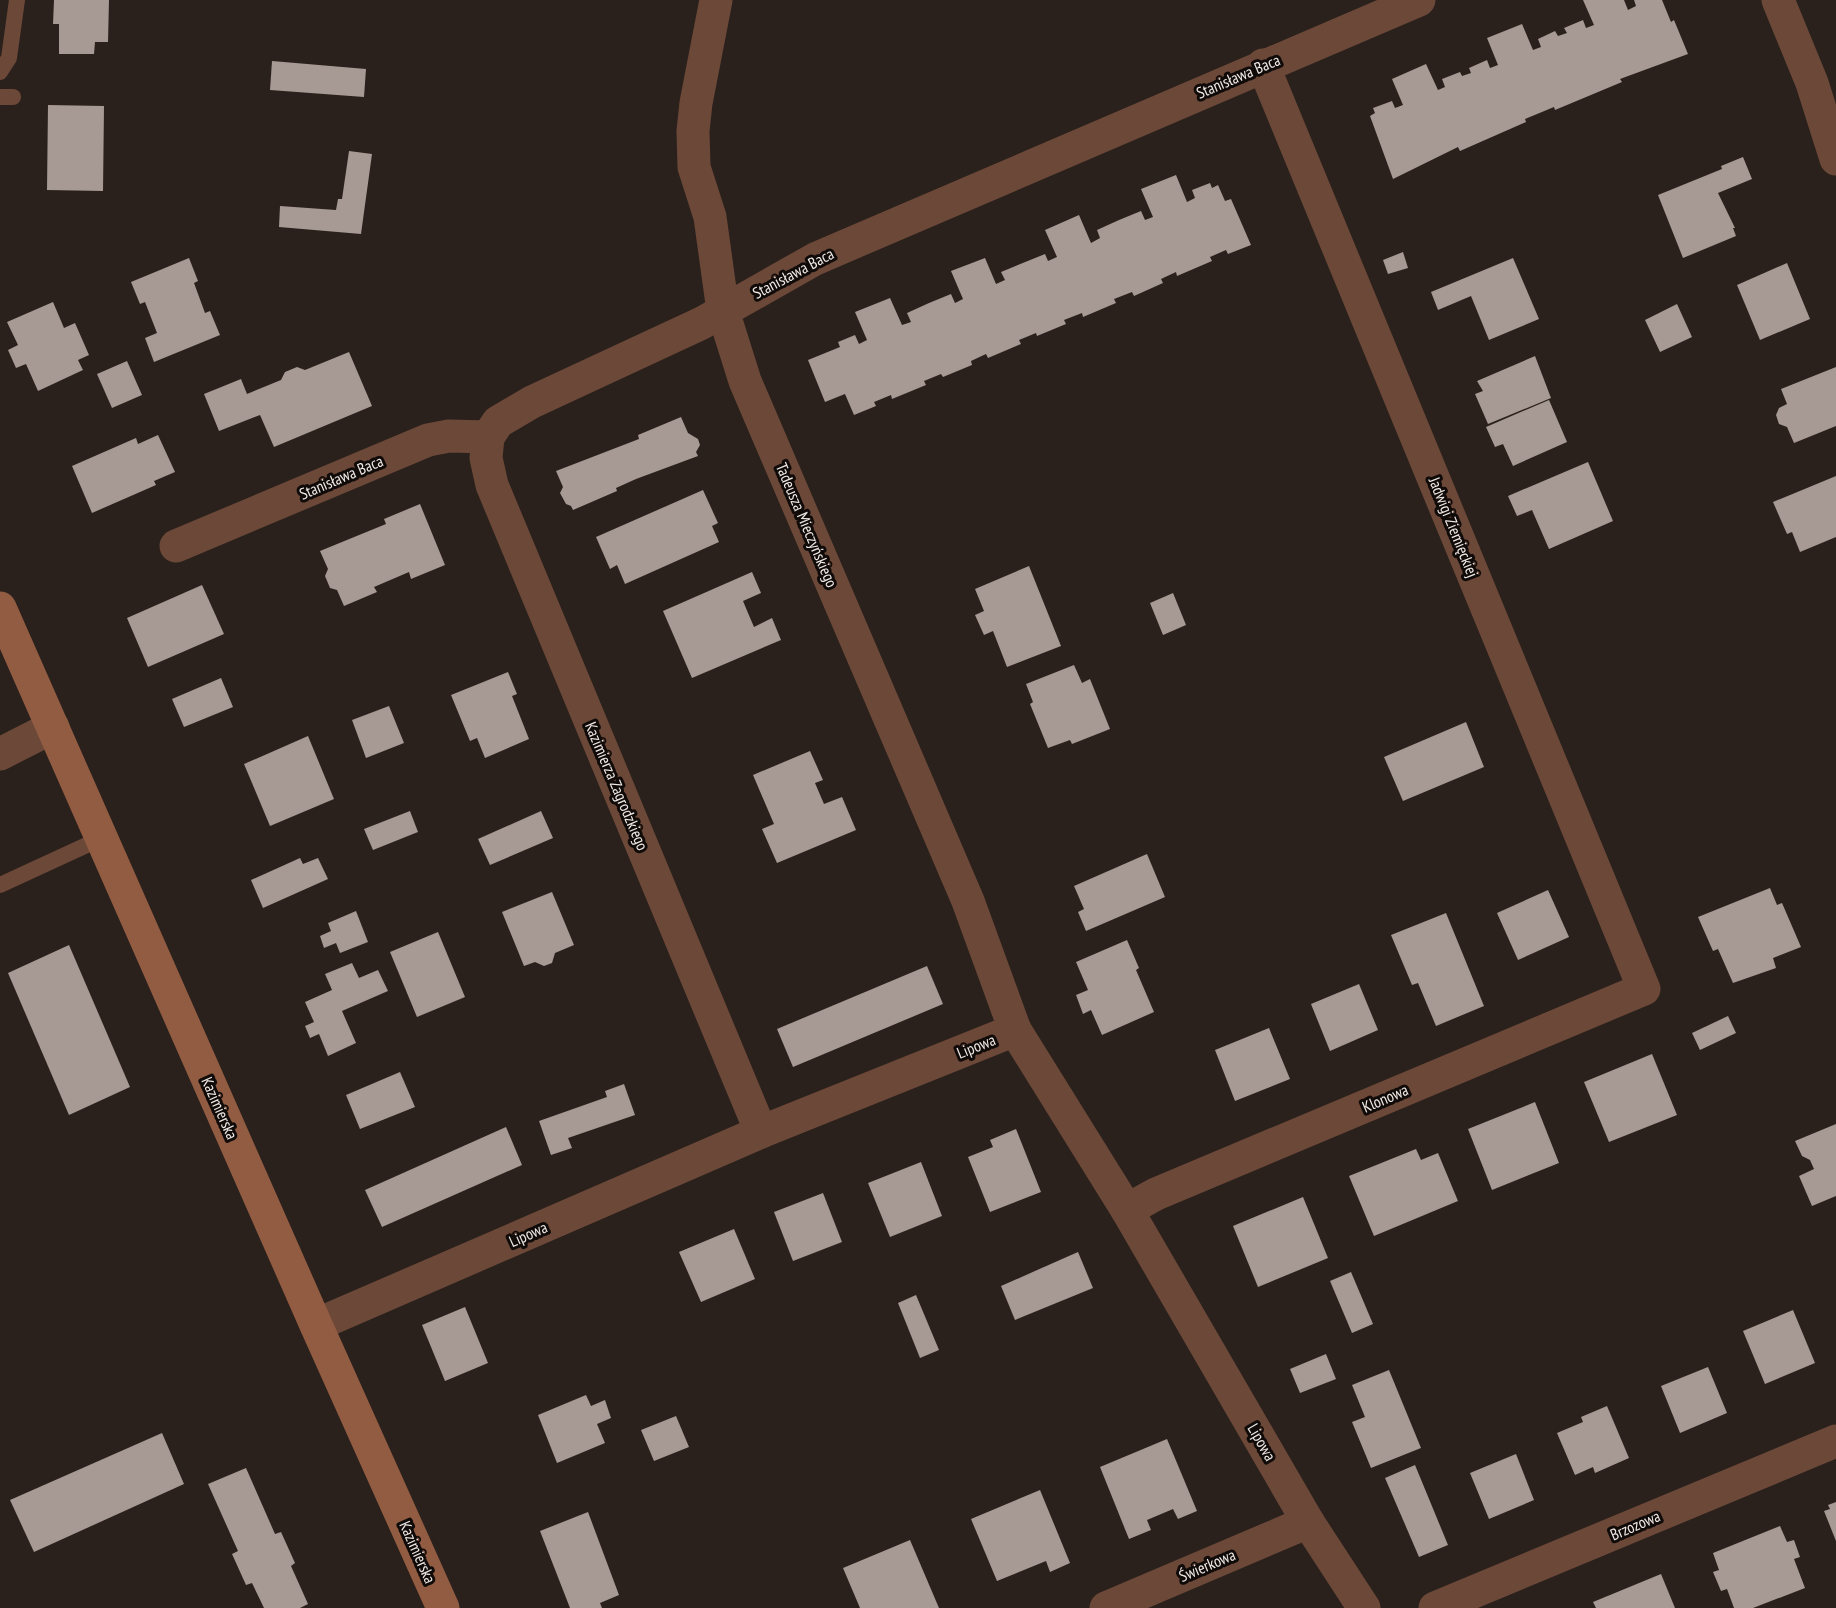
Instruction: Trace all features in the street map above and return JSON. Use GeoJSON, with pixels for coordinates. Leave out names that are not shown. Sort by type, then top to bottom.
{"type":"FeatureCollection","features":[{"type":"Feature","properties":{"kind":"main road","name":"Kazimierska"},"geometry":{"type":"LineString","coordinates":[[0,608],[315,1326],[443,1608]]}},
{"type":"Feature","properties":{"kind":"street","name":"Tadeusza Mieczyńskiego"},"geometry":{"type":"LineString","coordinates":[[716,0],[693,131],[694,167],[710,217],[723,311],[745,381],[968,901],[1015,1030]]}},
{"type":"Feature","properties":{"kind":"street","name":"Stanisława Baca"},"geometry":{"type":"LineString","coordinates":[[176,546],[428,440],[449,436],[488,437],[498,422],[532,402],[723,311],[815,259],[1419,0]]}},
{"type":"Feature","properties":{"kind":"street"},"geometry":{"type":"LineString","coordinates":[[1778,0],[1812,83],[1836,159]]}},
{"type":"Feature","properties":{"kind":"street","name":"Jadwigi Ziemięckiej"},"geometry":{"type":"LineString","coordinates":[[1263,65],[1644,989]]}},
{"type":"Feature","properties":{"kind":"street","name":"Kazimierza Zagrodzkiego"},"geometry":{"type":"LineString","coordinates":[[488,437],[486,458],[495,493],[761,1132]]}},
{"type":"Feature","properties":{"kind":"street"},"geometry":{"type":"LineString","coordinates":[[0,754],[53,728]]}},
{"type":"Feature","properties":{"kind":"street","name":"Klonowa"},"geometry":{"type":"LineString","coordinates":[[1127,1210],[1167,1190],[1644,989]]}},
{"type":"Feature","properties":{"kind":"street","name":"Lipowa"},"geometry":{"type":"LineString","coordinates":[[315,1326],[761,1132],[1015,1030],[1127,1210],[1308,1522],[1364,1608]]}},
{"type":"Feature","properties":{"kind":"street","name":"Brzozowa"},"geometry":{"type":"LineString","coordinates":[[1435,1608],[1836,1441]]}},
{"type":"Feature","properties":{"kind":"street","name":"Świerkowa"},"geometry":{"type":"LineString","coordinates":[[1106,1608],[1308,1522]]}},
{"type":"Feature","properties":{"kind":"lane"},"geometry":{"type":"LineString","coordinates":[[0,72],[9,58],[17,0]]}},
{"type":"Feature","properties":{"kind":"lane"},"geometry":{"type":"LineString","coordinates":[[0,885],[102,838]]}},
{"type":"Feature","properties":{"kind":"building"},"geometry":{"type":"Polygon","coordinates":[[[54,0],[109,0],[108,42],[95,42],[94,54],[59,54],[59,24],[53,24],[54,0]]]}},
{"type":"Feature","properties":{"kind":"building"},"geometry":{"type":"Polygon","coordinates":[[[1583,0],[1624,0],[1628,10],[1636,6],[1634,0],[1662,0],[1671,22],[1674,20],[1688,54],[1620,79],[1622,82],[1555,110],[1554,107],[1525,119],[1526,122],[1460,151],[1458,147],[1393,179],[1370,116],[1375,113],[1373,108],[1392,101],[1395,108],[1403,105],[1392,79],[1426,64],[1438,90],[1445,87],[1442,79],[1460,72],[1462,76],[1471,73],[1469,68],[1487,60],[1490,68],[1498,65],[1487,38],[1522,24],[1533,50],[1541,47],[1538,39],[1555,31],[1558,36],[1567,33],[1564,28],[1583,20],[1586,28],[1594,25],[1583,0]]]}},
{"type":"Feature","properties":{"kind":"building"},"geometry":{"type":"Polygon","coordinates":[[[272,61],[366,69],[364,97],[270,90],[272,61]]]}},
{"type":"Feature","properties":{"kind":"building"},"geometry":{"type":"Polygon","coordinates":[[[48,105],[104,106],[103,191],[47,190],[48,105]]]}},
{"type":"Feature","properties":{"kind":"building"},"geometry":{"type":"Polygon","coordinates":[[[349,151],[372,154],[361,234],[279,227],[280,206],[336,210],[338,199],[342,199],[349,151]]]}},
{"type":"Feature","properties":{"kind":"building"},"geometry":{"type":"Polygon","coordinates":[[[1743,157],[1752,179],[1718,193],[1735,228],[1733,228],[1736,236],[1683,258],[1658,195],[1722,169],[1721,166],[1743,157]]]}},
{"type":"Feature","properties":{"kind":"building"},"geometry":{"type":"Polygon","coordinates":[[[1176,175],[1187,202],[1195,198],[1192,190],[1210,183],[1212,188],[1218,185],[1225,201],[1231,199],[1251,245],[1228,254],[1226,250],[1210,257],[1212,261],[1177,276],[1176,272],[1161,279],[1163,283],[1134,296],[1132,292],[1114,299],[1116,303],[1083,317],[1082,313],[1064,320],[1066,324],[1037,336],[1036,333],[1019,340],[1021,344],[988,358],[986,354],[971,361],[972,365],[943,377],[941,374],[924,381],[926,385],[892,399],[891,395],[874,402],[876,406],[854,415],[845,394],[825,402],[808,360],[840,347],[838,342],[855,335],[859,344],[867,340],[855,312],[890,298],[902,325],[911,322],[907,313],[929,303],[951,294],[955,303],[963,299],[951,271],[985,258],[996,284],[1005,280],[1001,272],[1045,254],[1048,261],[1057,257],[1045,230],[1079,215],[1091,243],[1100,238],[1097,230],[1119,220],[1141,211],[1145,220],[1153,217],[1141,189],[1176,175]]]}},
{"type":"Feature","properties":{"kind":"building"},"geometry":{"type":"Polygon","coordinates":[[[1403,252],[1408,268],[1388,274],[1383,260],[1403,252]]]}},
{"type":"Feature","properties":{"kind":"building"},"geometry":{"type":"Polygon","coordinates":[[[189,258],[198,281],[194,283],[205,313],[210,311],[220,335],[154,362],[145,338],[157,333],[145,302],[140,304],[131,282],[189,258]]]}},
{"type":"Feature","properties":{"kind":"building"},"geometry":{"type":"Polygon","coordinates":[[[1513,258],[1539,319],[1489,340],[1471,296],[1438,310],[1431,292],[1513,258]]]}},
{"type":"Feature","properties":{"kind":"building"},"geometry":{"type":"Polygon","coordinates":[[[1787,263],[1810,319],[1760,340],[1737,285],[1787,263]]]}},
{"type":"Feature","properties":{"kind":"building"},"geometry":{"type":"Polygon","coordinates":[[[53,302],[64,328],[75,323],[89,355],[78,360],[83,370],[38,391],[26,364],[16,368],[8,350],[18,345],[7,322],[53,302]]]}},
{"type":"Feature","properties":{"kind":"building"},"geometry":{"type":"Polygon","coordinates":[[[1677,304],[1692,337],[1660,352],[1645,320],[1677,304]]]}},
{"type":"Feature","properties":{"kind":"building"},"geometry":{"type":"Polygon","coordinates":[[[349,352],[372,406],[274,447],[260,415],[219,431],[204,394],[241,379],[247,394],[281,380],[285,372],[297,367],[305,370],[349,352]]]}},
{"type":"Feature","properties":{"kind":"building"},"geometry":{"type":"Polygon","coordinates":[[[1535,356],[1551,398],[1488,424],[1475,394],[1483,391],[1477,381],[1535,356]]]}},
{"type":"Feature","properties":{"kind":"building"},"geometry":{"type":"Polygon","coordinates":[[[127,361],[142,395],[112,408],[97,374],[127,361]]]}},
{"type":"Feature","properties":{"kind":"building"},"geometry":{"type":"Polygon","coordinates":[[[1836,367],[1836,426],[1794,443],[1787,427],[1779,424],[1776,415],[1779,408],[1787,404],[1781,389],[1836,367]]]}},
{"type":"Feature","properties":{"kind":"building"},"geometry":{"type":"Polygon","coordinates":[[[1549,400],[1567,442],[1513,466],[1503,444],[1495,447],[1486,427],[1549,400]]]}},
{"type":"Feature","properties":{"kind":"building"},"geometry":{"type":"Polygon","coordinates":[[[681,417],[688,433],[698,439],[700,445],[696,452],[698,456],[636,479],[616,488],[617,491],[573,510],[566,504],[560,493],[563,487],[556,471],[639,439],[638,435],[681,417]]]}},
{"type":"Feature","properties":{"kind":"building"},"geometry":{"type":"Polygon","coordinates":[[[158,435],[175,472],[154,481],[156,485],[92,513],[72,466],[136,438],[138,444],[158,435]]]}},
{"type":"Feature","properties":{"kind":"building"},"geometry":{"type":"Polygon","coordinates":[[[1588,462],[1613,521],[1549,549],[1532,510],[1517,516],[1508,496],[1588,462]]]}},
{"type":"Feature","properties":{"kind":"building"},"geometry":{"type":"Polygon","coordinates":[[[1836,476],[1836,537],[1800,552],[1792,532],[1787,534],[1773,502],[1836,476]]]}},
{"type":"Feature","properties":{"kind":"building"},"geometry":{"type":"Polygon","coordinates":[[[703,490],[718,523],[712,526],[719,542],[625,584],[617,565],[610,569],[596,537],[703,490]]]}},
{"type":"Feature","properties":{"kind":"building"},"geometry":{"type":"Polygon","coordinates":[[[420,504],[445,565],[411,579],[409,572],[374,587],[377,592],[344,606],[337,590],[330,588],[325,576],[328,569],[320,551],[386,524],[384,519],[420,504]]]}},
{"type":"Feature","properties":{"kind":"building"},"geometry":{"type":"Polygon","coordinates":[[[1029,566],[1061,646],[1007,667],[993,631],[984,635],[975,615],[984,611],[975,589],[1029,566]]]}},
{"type":"Feature","properties":{"kind":"building"},"geometry":{"type":"Polygon","coordinates":[[[752,572],[761,593],[743,601],[748,613],[754,627],[772,618],[781,640],[692,678],[663,611],[752,572]]]}},
{"type":"Feature","properties":{"kind":"building"},"geometry":{"type":"Polygon","coordinates":[[[202,585],[224,634],[148,667],[127,618],[202,585]]]}},
{"type":"Feature","properties":{"kind":"building"},"geometry":{"type":"Polygon","coordinates":[[[1173,593],[1186,625],[1163,635],[1150,603],[1173,593]]]}},
{"type":"Feature","properties":{"kind":"building"},"geometry":{"type":"Polygon","coordinates":[[[1074,665],[1082,683],[1090,679],[1110,729],[1072,744],[1070,740],[1048,748],[1030,704],[1033,702],[1026,684],[1074,665]]]}},
{"type":"Feature","properties":{"kind":"building"},"geometry":{"type":"Polygon","coordinates":[[[508,672],[517,694],[512,696],[529,739],[485,758],[477,738],[470,741],[451,695],[508,672]]]}},
{"type":"Feature","properties":{"kind":"building"},"geometry":{"type":"Polygon","coordinates":[[[221,678],[233,707],[184,727],[172,699],[221,678]]]}},
{"type":"Feature","properties":{"kind":"building"},"geometry":{"type":"Polygon","coordinates":[[[389,706],[404,743],[366,758],[352,720],[389,706]]]}},
{"type":"Feature","properties":{"kind":"building"},"geometry":{"type":"Polygon","coordinates":[[[1466,722],[1484,767],[1403,801],[1384,757],[1466,722]]]}},
{"type":"Feature","properties":{"kind":"building"},"geometry":{"type":"Polygon","coordinates":[[[308,736],[334,799],[270,826],[244,764],[308,736]]]}},
{"type":"Feature","properties":{"kind":"building"},"geometry":{"type":"Polygon","coordinates":[[[810,751],[823,780],[815,783],[824,804],[842,797],[856,830],[777,863],[762,829],[774,824],[753,775],[810,751]]]}},
{"type":"Feature","properties":{"kind":"building"},"geometry":{"type":"Polygon","coordinates":[[[410,811],[418,832],[373,850],[364,829],[410,811]]]}},
{"type":"Feature","properties":{"kind":"building"},"geometry":{"type":"Polygon","coordinates":[[[541,811],[553,838],[490,865],[478,839],[541,811]]]}},
{"type":"Feature","properties":{"kind":"building"},"geometry":{"type":"Polygon","coordinates":[[[1147,854],[1165,897],[1086,931],[1078,912],[1084,909],[1074,886],[1147,854]]]}},
{"type":"Feature","properties":{"kind":"building"},"geometry":{"type":"Polygon","coordinates":[[[300,858],[303,864],[318,858],[328,879],[263,908],[251,880],[300,858]]]}},
{"type":"Feature","properties":{"kind":"building"},"geometry":{"type":"Polygon","coordinates":[[[1770,888],[1777,905],[1782,903],[1801,947],[1773,958],[1776,968],[1733,983],[1718,949],[1713,951],[1698,917],[1770,888]]]}},
{"type":"Feature","properties":{"kind":"building"},"geometry":{"type":"Polygon","coordinates":[[[1548,890],[1569,937],[1518,960],[1497,913],[1548,890]]]}},
{"type":"Feature","properties":{"kind":"building"},"geometry":{"type":"Polygon","coordinates":[[[552,892],[574,945],[555,953],[552,963],[544,966],[535,962],[524,966],[502,912],[552,892]]]}},
{"type":"Feature","properties":{"kind":"building"},"geometry":{"type":"Polygon","coordinates":[[[356,911],[368,942],[340,953],[336,943],[324,948],[320,936],[331,931],[328,923],[356,911]]]}},
{"type":"Feature","properties":{"kind":"building"},"geometry":{"type":"Polygon","coordinates":[[[1446,913],[1484,1006],[1436,1026],[1418,983],[1412,985],[1391,935],[1446,913]]]}},
{"type":"Feature","properties":{"kind":"building"},"geometry":{"type":"Polygon","coordinates":[[[438,932],[465,997],[417,1017],[390,952],[438,932]]]}},
{"type":"Feature","properties":{"kind":"building"},"geometry":{"type":"Polygon","coordinates":[[[1127,940],[1139,968],[1136,970],[1154,1012],[1102,1035],[1091,1010],[1083,1014],[1076,995],[1088,990],[1076,962],[1127,940]]]}},
{"type":"Feature","properties":{"kind":"building"},"geometry":{"type":"Polygon","coordinates":[[[69,945],[130,1087],[69,1115],[8,973],[69,945]]]}},
{"type":"Feature","properties":{"kind":"building"},"geometry":{"type":"Polygon","coordinates":[[[352,963],[359,978],[378,970],[388,991],[342,1011],[356,1043],[328,1056],[319,1034],[310,1038],[305,1026],[314,1022],[305,1002],[332,990],[325,974],[352,963]]]}},
{"type":"Feature","properties":{"kind":"building"},"geometry":{"type":"Polygon","coordinates":[[[927,966],[943,1004],[793,1067],[777,1029],[927,966]]]}},
{"type":"Feature","properties":{"kind":"building"},"geometry":{"type":"Polygon","coordinates":[[[1359,984],[1378,1030],[1330,1051],[1311,1004],[1359,984]]]}},
{"type":"Feature","properties":{"kind":"building"},"geometry":{"type":"Polygon","coordinates":[[[1728,1016],[1736,1033],[1700,1050],[1692,1033],[1728,1016]]]}},
{"type":"Feature","properties":{"kind":"building"},"geometry":{"type":"Polygon","coordinates":[[[1269,1028],[1290,1079],[1235,1101],[1215,1050],[1269,1028]]]}},
{"type":"Feature","properties":{"kind":"building"},"geometry":{"type":"Polygon","coordinates":[[[1652,1054],[1677,1115],[1609,1142],[1584,1082],[1652,1054]]]}},
{"type":"Feature","properties":{"kind":"building"},"geometry":{"type":"Polygon","coordinates":[[[400,1072],[415,1107],[360,1129],[346,1095],[400,1072]]]}},
{"type":"Feature","properties":{"kind":"building"},"geometry":{"type":"Polygon","coordinates":[[[624,1084],[635,1115],[568,1138],[572,1148],[551,1155],[539,1121],[607,1097],[605,1091],[624,1084]]]}},
{"type":"Feature","properties":{"kind":"building"},"geometry":{"type":"Polygon","coordinates":[[[1535,1102],[1559,1163],[1492,1190],[1468,1129],[1535,1102]]]}},
{"type":"Feature","properties":{"kind":"building"},"geometry":{"type":"Polygon","coordinates":[[[1836,1124],[1836,1196],[1812,1206],[1799,1176],[1814,1169],[1810,1160],[1802,1156],[1795,1141],[1836,1124]]]}},
{"type":"Feature","properties":{"kind":"building"},"geometry":{"type":"Polygon","coordinates":[[[506,1127],[522,1165],[382,1227],[365,1190],[506,1127]]]}},
{"type":"Feature","properties":{"kind":"building"},"geometry":{"type":"Polygon","coordinates":[[[1016,1129],[1041,1192],[990,1212],[968,1157],[993,1147],[990,1140],[1016,1129]]]}},
{"type":"Feature","properties":{"kind":"building"},"geometry":{"type":"Polygon","coordinates":[[[1416,1149],[1421,1160],[1438,1153],[1458,1201],[1374,1236],[1349,1176],[1416,1149]]]}},
{"type":"Feature","properties":{"kind":"building"},"geometry":{"type":"Polygon","coordinates":[[[921,1162],[942,1216],[890,1237],[868,1183],[921,1162]]]}},
{"type":"Feature","properties":{"kind":"building"},"geometry":{"type":"Polygon","coordinates":[[[823,1193],[842,1242],[793,1261],[774,1212],[823,1193]]]}},
{"type":"Feature","properties":{"kind":"building"},"geometry":{"type":"Polygon","coordinates":[[[1303,1197],[1328,1258],[1258,1287],[1233,1226],[1303,1197]]]}},
{"type":"Feature","properties":{"kind":"building"},"geometry":{"type":"Polygon","coordinates":[[[734,1229],[755,1279],[701,1302],[679,1252],[734,1229]]]}},
{"type":"Feature","properties":{"kind":"building"},"geometry":{"type":"Polygon","coordinates":[[[1078,1252],[1093,1288],[1015,1320],[1001,1286],[1078,1252]]]}},
{"type":"Feature","properties":{"kind":"building"},"geometry":{"type":"Polygon","coordinates":[[[1351,1272],[1373,1324],[1352,1333],[1330,1281],[1351,1272]]]}},
{"type":"Feature","properties":{"kind":"building"},"geometry":{"type":"Polygon","coordinates":[[[916,1295],[939,1350],[920,1358],[898,1303],[916,1295]]]}},
{"type":"Feature","properties":{"kind":"building"},"geometry":{"type":"Polygon","coordinates":[[[465,1307],[488,1363],[445,1381],[422,1325],[465,1307]]]}},
{"type":"Feature","properties":{"kind":"building"},"geometry":{"type":"Polygon","coordinates":[[[1793,1310],[1815,1363],[1765,1384],[1743,1331],[1793,1310]]]}},
{"type":"Feature","properties":{"kind":"building"},"geometry":{"type":"Polygon","coordinates":[[[1326,1354],[1336,1379],[1300,1393],[1290,1369],[1326,1354]]]}},
{"type":"Feature","properties":{"kind":"building"},"geometry":{"type":"Polygon","coordinates":[[[1708,1367],[1727,1413],[1680,1433],[1661,1386],[1708,1367]]]}},
{"type":"Feature","properties":{"kind":"building"},"geometry":{"type":"Polygon","coordinates":[[[1389,1370],[1421,1448],[1371,1468],[1352,1422],[1365,1417],[1352,1385],[1389,1370]]]}},
{"type":"Feature","properties":{"kind":"building"},"geometry":{"type":"Polygon","coordinates":[[[586,1395],[591,1406],[605,1400],[611,1418],[597,1424],[605,1443],[557,1463],[538,1415],[586,1395]]]}},
{"type":"Feature","properties":{"kind":"building"},"geometry":{"type":"Polygon","coordinates":[[[1607,1406],[1629,1458],[1595,1473],[1593,1467],[1575,1475],[1557,1433],[1583,1422],[1581,1417],[1607,1406]]]}},
{"type":"Feature","properties":{"kind":"building"},"geometry":{"type":"Polygon","coordinates":[[[676,1416],[689,1447],[654,1461],[641,1430],[676,1416]]]}},
{"type":"Feature","properties":{"kind":"building"},"geometry":{"type":"Polygon","coordinates":[[[162,1433],[184,1484],[34,1552],[10,1500],[162,1433]]]}},
{"type":"Feature","properties":{"kind":"building"},"geometry":{"type":"Polygon","coordinates":[[[1167,1439],[1197,1511],[1178,1519],[1173,1509],[1147,1520],[1151,1530],[1129,1539],[1100,1467],[1167,1439]]]}},
{"type":"Feature","properties":{"kind":"building"},"geometry":{"type":"Polygon","coordinates":[[[1516,1454],[1534,1500],[1489,1519],[1470,1473],[1516,1454]]]}},
{"type":"Feature","properties":{"kind":"building"},"geometry":{"type":"Polygon","coordinates":[[[1415,1465],[1448,1545],[1419,1557],[1385,1478],[1415,1465]]]}},
{"type":"Feature","properties":{"kind":"building"},"geometry":{"type":"Polygon","coordinates":[[[246,1468],[275,1534],[281,1532],[295,1563],[291,1566],[308,1604],[300,1608],[264,1608],[252,1583],[246,1585],[232,1554],[238,1551],[208,1484],[246,1468]]]}},
{"type":"Feature","properties":{"kind":"building"},"geometry":{"type":"Polygon","coordinates":[[[1040,1490],[1070,1563],[1050,1572],[1046,1561],[997,1581],[971,1519],[1040,1490]]]}},
{"type":"Feature","properties":{"kind":"building"},"geometry":{"type":"Polygon","coordinates":[[[1836,1502],[1836,1541],[1824,1511],[1830,1509],[1828,1505],[1836,1502]]]}},
{"type":"Feature","properties":{"kind":"building"},"geometry":{"type":"Polygon","coordinates":[[[588,1512],[619,1595],[600,1603],[602,1608],[570,1608],[540,1531],[588,1512]]]}},
{"type":"Feature","properties":{"kind":"building"},"geometry":{"type":"Polygon","coordinates":[[[1780,1526],[1787,1542],[1794,1540],[1800,1557],[1794,1559],[1805,1588],[1753,1608],[1734,1608],[1727,1589],[1721,1591],[1713,1572],[1719,1570],[1713,1553],[1780,1526]]]}},
{"type":"Feature","properties":{"kind":"building"},"geometry":{"type":"Polygon","coordinates":[[[910,1540],[939,1608],[860,1608],[843,1568],[910,1540]]]}},
{"type":"Feature","properties":{"kind":"building"},"geometry":{"type":"Polygon","coordinates":[[[1661,1574],[1675,1608],[1596,1608],[1593,1602],[1661,1574]]]}}]}
